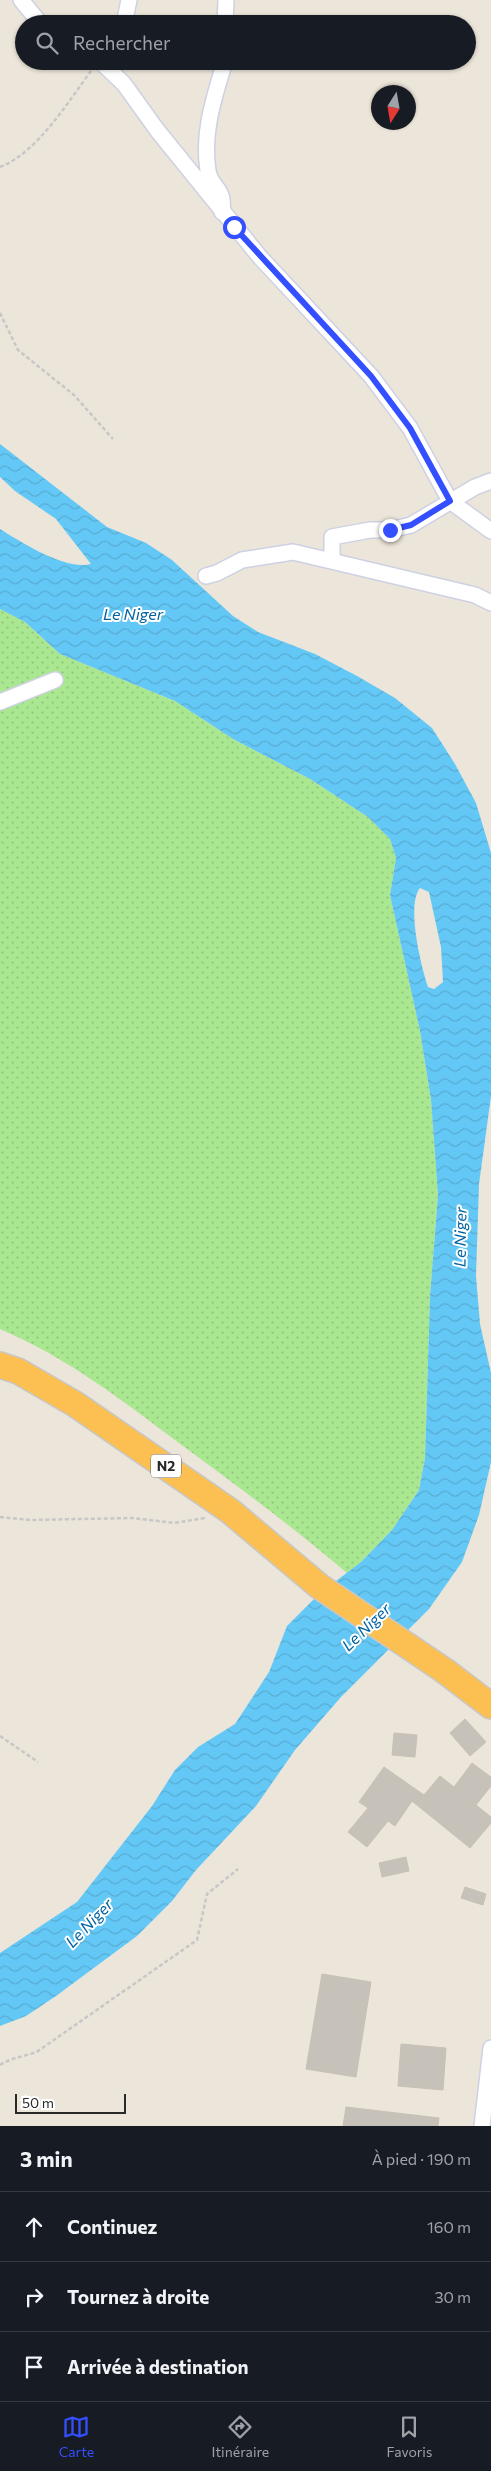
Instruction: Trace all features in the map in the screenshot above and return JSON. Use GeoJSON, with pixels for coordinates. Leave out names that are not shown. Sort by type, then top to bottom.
{"type":"FeatureCollection","features":[{"type":"Feature","properties":{"kind":"highway","name":"N2"},"geometry":{"type":"LineString","coordinates":[[0,1365],[18,1371],[75,1404],[230,1511],[319,1586],[445,1671],[491,1706]]}},
{"type":"Feature","properties":{"kind":"street"},"geometry":{"type":"LineString","coordinates":[[21,0],[34,15]]}},
{"type":"Feature","properties":{"kind":"street"},"geometry":{"type":"LineString","coordinates":[[126,15],[130,0]]}},
{"type":"Feature","properties":{"kind":"street"},"geometry":{"type":"LineString","coordinates":[[225,15],[226,0]]}},
{"type":"Feature","properties":{"kind":"street"},"geometry":{"type":"LineString","coordinates":[[103,70],[124,84],[156,130],[259,256],[371,376],[410,428],[450,501],[491,531]]}},
{"type":"Feature","properties":{"kind":"street"},"geometry":{"type":"LineString","coordinates":[[222,212],[224,198],[208,173],[206,133],[224,70]]}},
{"type":"Feature","properties":{"kind":"street"},"geometry":{"type":"LineString","coordinates":[[332,559],[332,537],[370,530],[390,530],[411,525],[475,487],[491,481]]}},
{"type":"Feature","properties":{"kind":"street"},"geometry":{"type":"LineString","coordinates":[[206,576],[217,573],[242,560],[293,552],[332,559],[475,595],[491,603]]}},
{"type":"Feature","properties":{"kind":"street"},"geometry":{"type":"LineString","coordinates":[[0,702],[55,680]]}},
{"type":"Feature","properties":{"kind":"street"},"geometry":{"type":"LineString","coordinates":[[482,2126],[491,2048]]}},
{"type":"Feature","properties":{"kind":"path"},"geometry":{"type":"LineString","coordinates":[[0,167],[14,162],[55,120],[92,70]]}},
{"type":"Feature","properties":{"kind":"path"},"geometry":{"type":"LineString","coordinates":[[0,313],[18,350],[74,396],[113,439]]}},
{"type":"Feature","properties":{"kind":"path"},"geometry":{"type":"LineString","coordinates":[[0,1517],[30,1520],[132,1518],[174,1523],[207,1518],[230,1511]]}},
{"type":"Feature","properties":{"kind":"path"},"geometry":{"type":"LineString","coordinates":[[0,1736],[38,1762]]}},
{"type":"Feature","properties":{"kind":"path"},"geometry":{"type":"LineString","coordinates":[[0,2065],[12,2058],[21,2058],[38,2052],[197,1940],[207,1894],[238,1869]]}},
{"type":"Feature","properties":{"kind":"green space"},"geometry":{"type":"Polygon","coordinates":[[[0,609],[25,622],[60,654],[175,701],[233,739],[310,779],[368,817],[390,839],[396,858],[390,895],[420,1031],[431,1100],[438,1195],[430,1296],[425,1458],[419,1490],[392,1530],[361,1562],[347,1573],[264,1506],[115,1395],[71,1366],[0,1329],[0,609]]]}},
{"type":"Feature","properties":{"kind":"water","name":"Le Niger"},"geometry":{"type":"Polygon","coordinates":[[[0,444],[107,527],[146,543],[172,560],[233,616],[258,632],[315,654],[395,698],[432,728],[455,764],[476,803],[491,853],[491,1096],[479,1184],[476,1276],[480,1324],[491,1373],[491,1462],[479,1515],[462,1562],[429,1609],[341,1697],[295,1750],[256,1806],[196,1870],[172,1901],[137,1936],[26,2016],[0,2026],[0,1953],[77,1902],[152,1806],[175,1770],[198,1747],[235,1724],[269,1672],[287,1626],[319,1594],[361,1562],[392,1530],[419,1490],[425,1458],[430,1296],[438,1195],[431,1100],[420,1031],[390,895],[396,858],[390,839],[368,817],[310,779],[233,739],[175,701],[60,654],[25,622],[0,609],[0,529],[31,548],[57,559],[81,565],[91,564],[56,519],[15,491],[0,477],[0,444]],[[420,888],[416,896],[414,908],[416,936],[425,977],[428,987],[434,989],[443,982],[441,947],[429,892],[420,888]]]}},
{"type":"Feature","properties":{"kind":"building"},"geometry":{"type":"Polygon","coordinates":[[[465,1719],[486,1742],[470,1756],[450,1733],[465,1719]]]}},
{"type":"Feature","properties":{"kind":"building"},"geometry":{"type":"Polygon","coordinates":[[[394,1733],[417,1735],[415,1757],[392,1755],[394,1733]]]}},
{"type":"Feature","properties":{"kind":"building"},"geometry":{"type":"Polygon","coordinates":[[[472,1763],[491,1777],[491,1786],[476,1805],[491,1817],[491,1823],[470,1848],[412,1801],[395,1826],[388,1821],[367,1847],[348,1832],[368,1808],[359,1802],[384,1767],[424,1795],[440,1776],[454,1787],[472,1763]]]}},
{"type":"Feature","properties":{"kind":"building"},"geometry":{"type":"Polygon","coordinates":[[[406,1857],[409,1871],[382,1877],[379,1863],[406,1857]]]}},
{"type":"Feature","properties":{"kind":"building"},"geometry":{"type":"Polygon","coordinates":[[[465,1887],[486,1894],[483,1905],[461,1898],[465,1887]]]}},
{"type":"Feature","properties":{"kind":"building"},"geometry":{"type":"Polygon","coordinates":[[[322,1974],[371,1982],[356,2077],[306,2069],[322,1974]]]}},
{"type":"Feature","properties":{"kind":"building"},"geometry":{"type":"Polygon","coordinates":[[[401,2044],[446,2048],[443,2090],[398,2086],[401,2044]]]}},
{"type":"Feature","properties":{"kind":"building"},"geometry":{"type":"Polygon","coordinates":[[[346,2107],[439,2118],[438,2126],[343,2126],[346,2107]]]}},
{"type":"Feature","properties":{"kind":"route"},"geometry":{"type":"LineString","coordinates":[[234,227],[371,376],[410,428],[450,501],[411,525],[390,530]]}}]}
